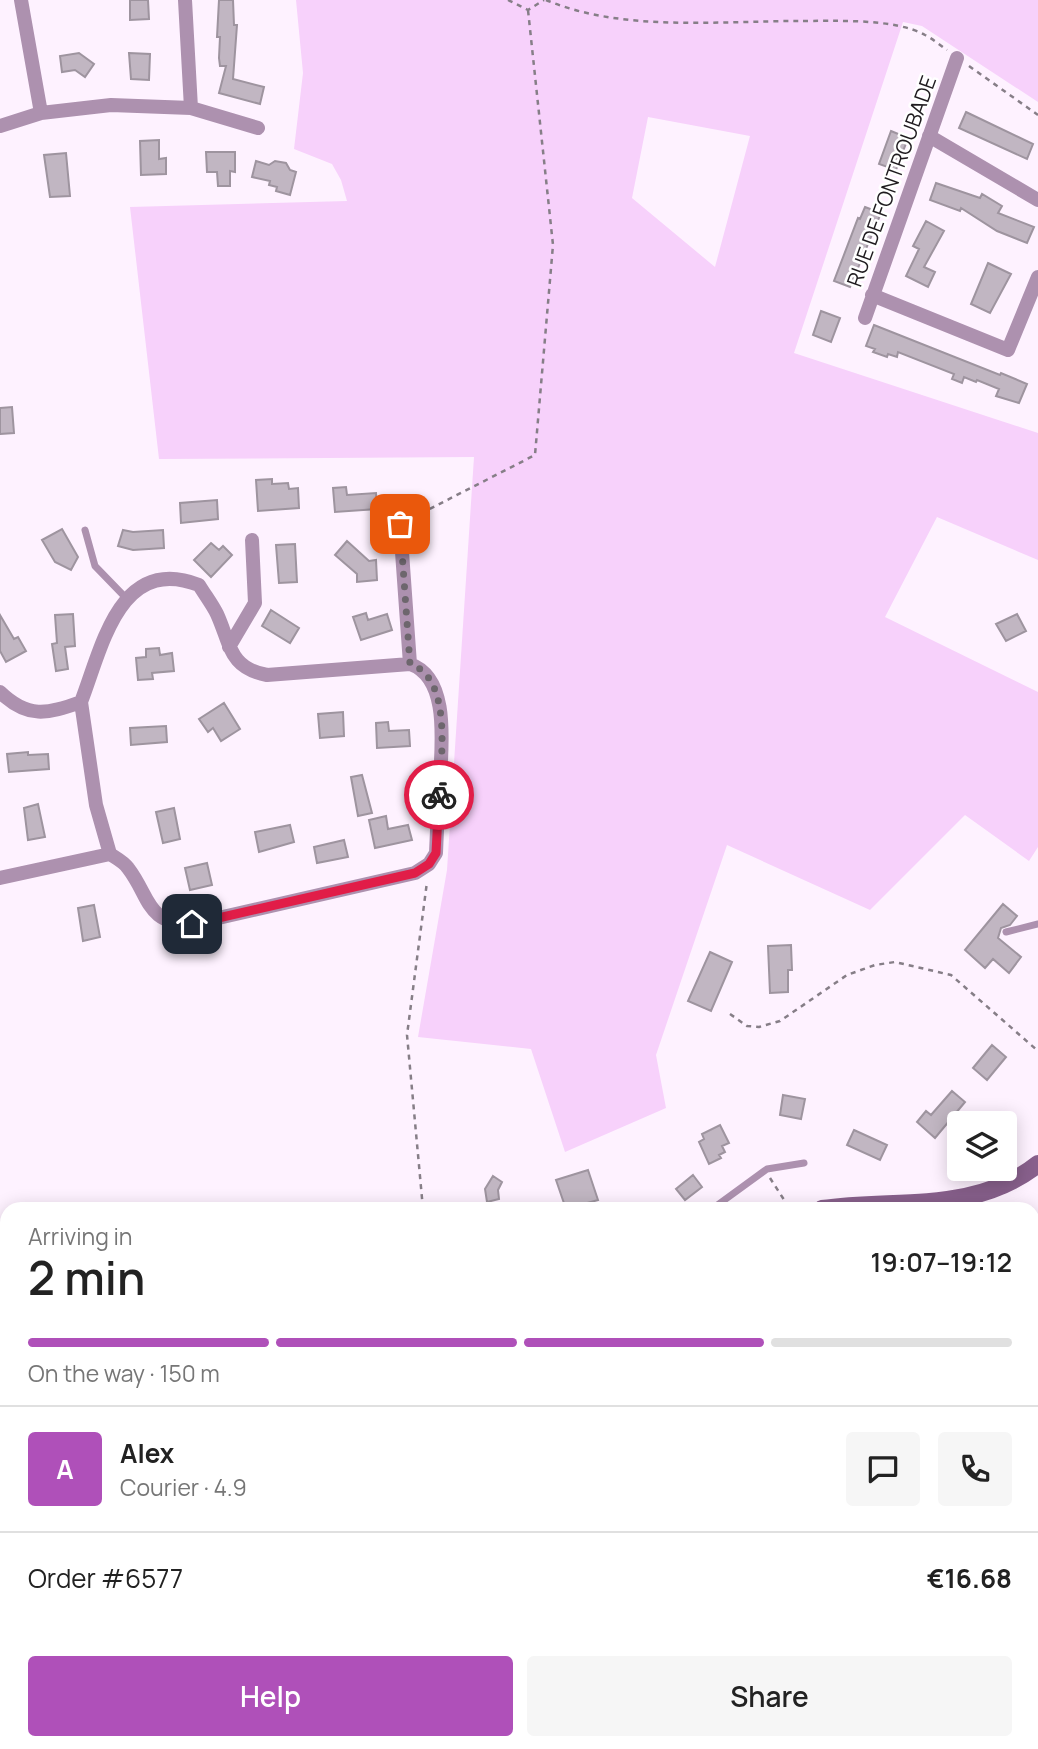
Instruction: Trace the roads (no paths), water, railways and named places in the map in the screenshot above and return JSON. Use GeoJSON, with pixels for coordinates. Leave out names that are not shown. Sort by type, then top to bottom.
{"type":"FeatureCollection","features":[{"type":"Feature","properties":{"kind":"main road"},"geometry":{"type":"LineString","coordinates":[[964,1202],[1013,1180],[1038,1164]]}},
{"type":"Feature","properties":{"kind":"street"},"geometry":{"type":"LineString","coordinates":[[21,0],[41,113]]}},
{"type":"Feature","properties":{"kind":"street"},"geometry":{"type":"LineString","coordinates":[[185,0],[191,108]]}},
{"type":"Feature","properties":{"kind":"street","name":"RUE DE FONTROUBADE"},"geometry":{"type":"LineString","coordinates":[[865,318],[957,58]]}},
{"type":"Feature","properties":{"kind":"street"},"geometry":{"type":"LineString","coordinates":[[0,126],[41,113],[111,105],[191,108],[258,128]]}},
{"type":"Feature","properties":{"kind":"street"},"geometry":{"type":"LineString","coordinates":[[929,136],[1038,200]]}},
{"type":"Feature","properties":{"kind":"street"},"geometry":{"type":"LineString","coordinates":[[872,295],[1008,350],[1038,278]]}},
{"type":"Feature","properties":{"kind":"street"},"geometry":{"type":"LineString","coordinates":[[400,524],[410,664]]}},
{"type":"Feature","properties":{"kind":"street"},"geometry":{"type":"LineString","coordinates":[[229,647],[255,603],[252,540]]}},
{"type":"Feature","properties":{"kind":"street"},"geometry":{"type":"LineString","coordinates":[[173,578],[199,585],[216,614],[229,647],[240,665],[253,673],[267,676],[410,664],[419,667],[433,684],[440,708],[442,731],[436,853],[429,864],[415,873],[192,924],[166,921],[153,910],[127,866],[110,854],[96,805],[81,702],[116,611],[133,591],[160,579],[173,578]]}},
{"type":"Feature","properties":{"kind":"street"},"geometry":{"type":"LineString","coordinates":[[0,692],[13,705],[33,713],[54,712],[81,702]]}},
{"type":"Feature","properties":{"kind":"street"},"geometry":{"type":"LineString","coordinates":[[0,878],[110,854]]}},
{"type":"Feature","properties":{"kind":"lane"},"geometry":{"type":"LineString","coordinates":[[85,530],[95,566],[127,599]]}},
{"type":"Feature","properties":{"kind":"lane"},"geometry":{"type":"LineString","coordinates":[[1006,932],[1038,924]]}},
{"type":"Feature","properties":{"kind":"lane"},"geometry":{"type":"LineString","coordinates":[[722,1202],[767,1169],[804,1163]]}}]}
